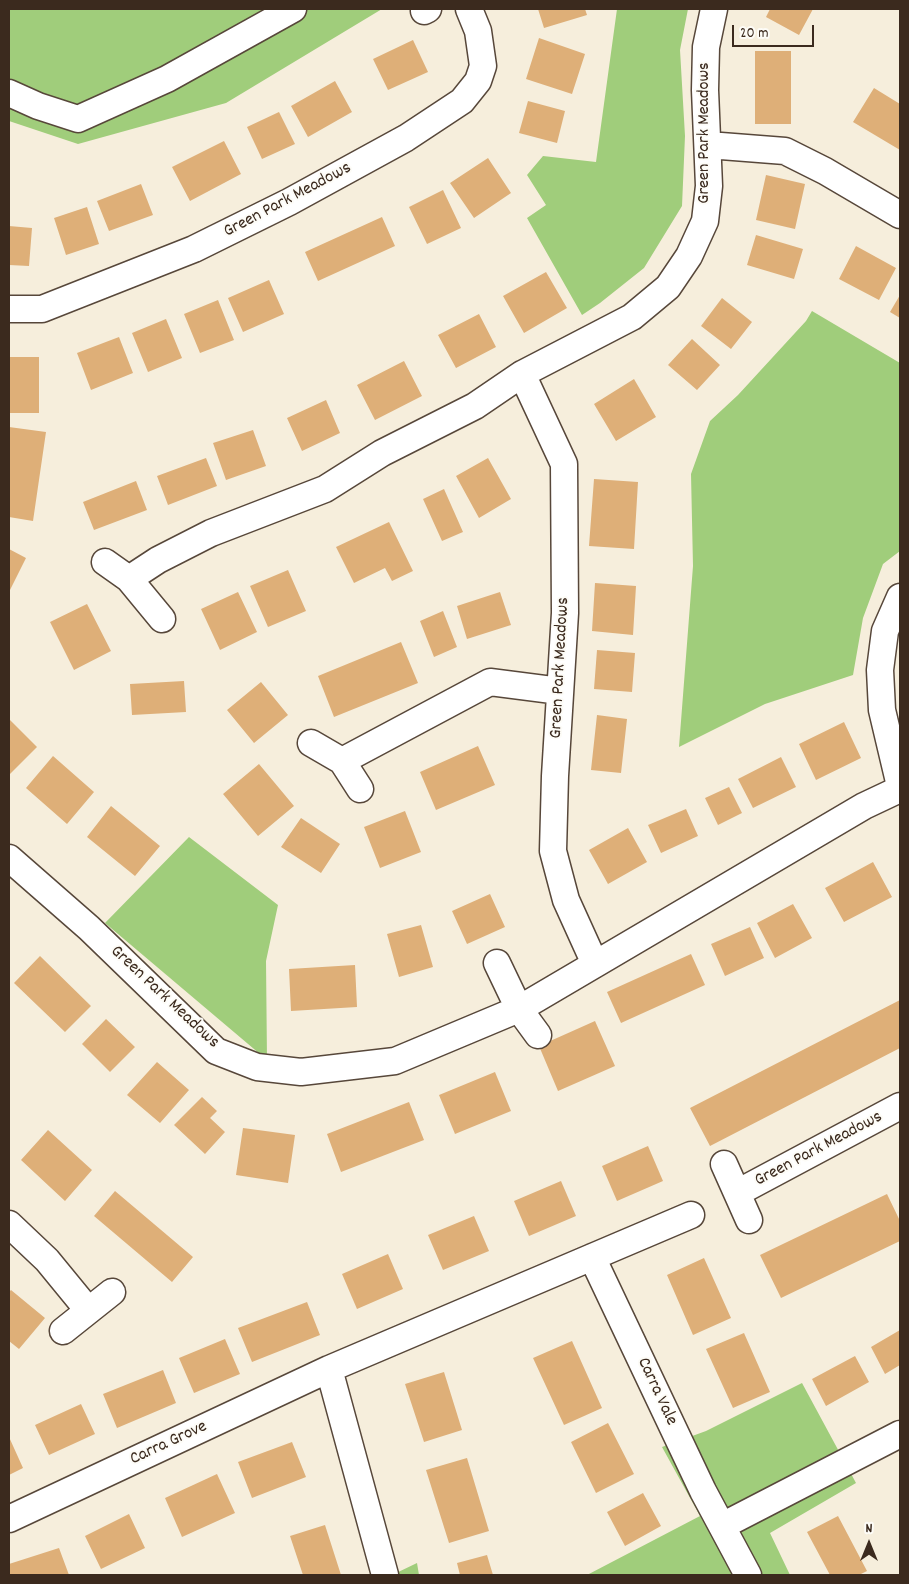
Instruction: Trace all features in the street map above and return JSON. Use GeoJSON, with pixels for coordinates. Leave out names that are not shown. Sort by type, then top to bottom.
{"type":"FeatureCollection","features":[{"type":"Feature","properties":{"kind":"street"},"geometry":{"type":"LineString","coordinates":[[9,93],[38,106],[78,119],[166,79],[293,9]]}},
{"type":"Feature","properties":{"kind":"street","name":"Green Park Meadows"},"geometry":{"type":"LineString","coordinates":[[9,309],[42,309],[194,249],[289,202],[406,138],[462,101],[478,81],[483,66],[478,31],[469,9]]}},
{"type":"Feature","properties":{"kind":"street","name":"Green Park Meadows"},"geometry":{"type":"LineString","coordinates":[[129,579],[158,560],[211,533],[326,489],[382,453],[475,406],[522,374],[632,317],[668,287],[689,256],[705,221],[709,186],[705,90],[706,47],[714,9]]}},
{"type":"Feature","properties":{"kind":"street"},"geometry":{"type":"LineString","coordinates":[[708,145],[785,151],[825,171],[900,215]]}},
{"type":"Feature","properties":{"kind":"street","name":"Green Park Meadows"},"geometry":{"type":"LineString","coordinates":[[522,374],[564,464],[565,613],[553,851],[566,900],[595,964]]}},
{"type":"Feature","properties":{"kind":"street"},"geometry":{"type":"LineString","coordinates":[[105,562],[129,579],[162,619]]}},
{"type":"Feature","properties":{"kind":"street","name":"Green Park Meadows"},"geometry":{"type":"LineString","coordinates":[[9,858],[89,928],[216,1051],[257,1067],[301,1072],[395,1061],[519,1009],[864,806],[900,787],[882,710],[880,670],[885,630],[900,597]]}},
{"type":"Feature","properties":{"kind":"street"},"geometry":{"type":"LineString","coordinates":[[342,761],[490,682],[560,691]]}},
{"type":"Feature","properties":{"kind":"street"},"geometry":{"type":"LineString","coordinates":[[311,743],[342,761],[360,789]]}},
{"type":"Feature","properties":{"kind":"street"},"geometry":{"type":"LineString","coordinates":[[497,963],[519,1009],[538,1035]]}},
{"type":"Feature","properties":{"kind":"street","name":"Green Park Meadows"},"geometry":{"type":"LineString","coordinates":[[737,1193],[900,1106]]}},
{"type":"Feature","properties":{"kind":"street","name":"Green Park Meadows"},"geometry":{"type":"LineString","coordinates":[[724,1164],[749,1220]]}},
{"type":"Feature","properties":{"kind":"street"},"geometry":{"type":"LineString","coordinates":[[385,1575],[329,1368],[691,1215]]}},
{"type":"Feature","properties":{"kind":"street"},"geometry":{"type":"LineString","coordinates":[[9,1224],[47,1260],[88,1310]]}},
{"type":"Feature","properties":{"kind":"street","name":"Carra Vale"},"geometry":{"type":"LineString","coordinates":[[592,1257],[699,1482],[748,1575]]}},
{"type":"Feature","properties":{"kind":"street"},"geometry":{"type":"LineString","coordinates":[[63,1331],[112,1292]]}},
{"type":"Feature","properties":{"kind":"street","name":"Carra Grove"},"geometry":{"type":"LineString","coordinates":[[9,1520],[329,1368]]}},
{"type":"Feature","properties":{"kind":"street"},"geometry":{"type":"LineString","coordinates":[[722,1526],[900,1434]]}},
{"type":"Feature","properties":{"kind":"green space"},"geometry":{"type":"Polygon","coordinates":[[[9,9],[382,9],[226,103],[78,144],[9,121],[9,9]]]}},
{"type":"Feature","properties":{"kind":"green space"},"geometry":{"type":"Polygon","coordinates":[[[617,9],[688,9],[680,50],[685,136],[682,206],[644,268],[582,315],[527,218],[546,205],[527,175],[543,156],[596,162],[617,9]]]}},
{"type":"Feature","properties":{"kind":"green space"},"geometry":{"type":"Polygon","coordinates":[[[812,311],[900,363],[900,551],[883,564],[863,618],[853,675],[765,704],[679,747],[693,566],[691,474],[710,421],[738,395],[806,321],[812,311]]]}},
{"type":"Feature","properties":{"kind":"green space"},"geometry":{"type":"Polygon","coordinates":[[[189,837],[278,905],[266,961],[267,1060],[105,923],[189,837]]]}},
{"type":"Feature","properties":{"kind":"green space"},"geometry":{"type":"Polygon","coordinates":[[[802,1383],[856,1483],[770,1533],[790,1575],[587,1575],[700,1516],[662,1447],[706,1431],[802,1383]]]}},
{"type":"Feature","properties":{"kind":"green space"},"geometry":{"type":"Polygon","coordinates":[[[417,1563],[419,1575],[392,1575],[417,1563]]]}},
{"type":"Feature","properties":{"kind":"building"},"geometry":{"type":"Polygon","coordinates":[[[538,9],[585,9],[587,15],[544,28],[538,9]]]}},
{"type":"Feature","properties":{"kind":"building"},"geometry":{"type":"Polygon","coordinates":[[[770,9],[813,9],[799,35],[766,17],[770,9]]]}},
{"type":"Feature","properties":{"kind":"building"},"geometry":{"type":"Polygon","coordinates":[[[539,38],[585,54],[572,94],[526,79],[539,38]]]}},
{"type":"Feature","properties":{"kind":"building"},"geometry":{"type":"Polygon","coordinates":[[[413,40],[428,72],[388,90],[373,59],[413,40]]]}},
{"type":"Feature","properties":{"kind":"building"},"geometry":{"type":"Polygon","coordinates":[[[755,51],[791,51],[791,124],[755,124],[755,51]]]}},
{"type":"Feature","properties":{"kind":"building"},"geometry":{"type":"Polygon","coordinates":[[[335,81],[352,112],[308,137],[291,106],[335,81]]]}},
{"type":"Feature","properties":{"kind":"building"},"geometry":{"type":"Polygon","coordinates":[[[874,88],[900,104],[900,150],[853,122],[874,88]]]}},
{"type":"Feature","properties":{"kind":"building"},"geometry":{"type":"Polygon","coordinates":[[[528,101],[565,111],[557,143],[519,133],[528,101]]]}},
{"type":"Feature","properties":{"kind":"building"},"geometry":{"type":"Polygon","coordinates":[[[279,112],[295,144],[262,159],[247,127],[279,112]]]}},
{"type":"Feature","properties":{"kind":"building"},"geometry":{"type":"Polygon","coordinates":[[[224,141],[241,174],[190,201],[172,167],[224,141]]]}},
{"type":"Feature","properties":{"kind":"building"},"geometry":{"type":"Polygon","coordinates":[[[488,158],[511,193],[474,218],[450,183],[488,158]]]}},
{"type":"Feature","properties":{"kind":"building"},"geometry":{"type":"Polygon","coordinates":[[[766,175],[805,184],[795,229],[756,220],[766,175]]]}},
{"type":"Feature","properties":{"kind":"building"},"geometry":{"type":"Polygon","coordinates":[[[141,184],[153,215],[109,231],[97,201],[141,184]]]}},
{"type":"Feature","properties":{"kind":"building"},"geometry":{"type":"Polygon","coordinates":[[[443,190],[461,228],[427,244],[409,207],[443,190]]]}},
{"type":"Feature","properties":{"kind":"building"},"geometry":{"type":"Polygon","coordinates":[[[87,207],[99,244],[66,255],[54,218],[87,207]]]}},
{"type":"Feature","properties":{"kind":"building"},"geometry":{"type":"Polygon","coordinates":[[[382,217],[395,246],[318,281],[305,252],[382,217]]]}},
{"type":"Feature","properties":{"kind":"building"},"geometry":{"type":"Polygon","coordinates":[[[9,226],[32,228],[29,266],[9,265],[9,226]]]}},
{"type":"Feature","properties":{"kind":"building"},"geometry":{"type":"Polygon","coordinates":[[[756,235],[803,249],[794,279],[747,265],[756,235]]]}},
{"type":"Feature","properties":{"kind":"building"},"geometry":{"type":"Polygon","coordinates":[[[856,246],[896,268],[879,300],[839,279],[856,246]]]}},
{"type":"Feature","properties":{"kind":"building"},"geometry":{"type":"Polygon","coordinates":[[[546,272],[567,308],[524,333],[503,296],[546,272]]]}},
{"type":"Feature","properties":{"kind":"building"},"geometry":{"type":"Polygon","coordinates":[[[269,280],[284,314],[243,332],[228,298],[269,280]]]}},
{"type":"Feature","properties":{"kind":"building"},"geometry":{"type":"Polygon","coordinates":[[[900,295],[900,318],[890,312],[900,295]]]}},
{"type":"Feature","properties":{"kind":"building"},"geometry":{"type":"Polygon","coordinates":[[[722,298],[752,322],[731,349],[701,326],[722,298]]]}},
{"type":"Feature","properties":{"kind":"building"},"geometry":{"type":"Polygon","coordinates":[[[218,300],[234,340],[200,353],[184,314],[218,300]]]}},
{"type":"Feature","properties":{"kind":"building"},"geometry":{"type":"Polygon","coordinates":[[[479,314],[496,347],[456,368],[438,335],[479,314]]]}},
{"type":"Feature","properties":{"kind":"building"},"geometry":{"type":"Polygon","coordinates":[[[166,319],[182,358],[148,372],[132,333],[166,319]]]}},
{"type":"Feature","properties":{"kind":"building"},"geometry":{"type":"Polygon","coordinates":[[[119,337],[133,373],[91,390],[77,353],[119,337]]]}},
{"type":"Feature","properties":{"kind":"building"},"geometry":{"type":"Polygon","coordinates":[[[692,339],[720,365],[697,390],[668,365],[692,339]]]}},
{"type":"Feature","properties":{"kind":"building"},"geometry":{"type":"Polygon","coordinates":[[[9,357],[39,357],[39,413],[9,413],[9,357]]]}},
{"type":"Feature","properties":{"kind":"building"},"geometry":{"type":"Polygon","coordinates":[[[404,361],[422,396],[375,420],[357,385],[404,361]]]}},
{"type":"Feature","properties":{"kind":"building"},"geometry":{"type":"Polygon","coordinates":[[[634,379],[656,417],[616,441],[594,404],[634,379]]]}},
{"type":"Feature","properties":{"kind":"building"},"geometry":{"type":"Polygon","coordinates":[[[326,400],[340,433],[302,451],[287,418],[326,400]]]}},
{"type":"Feature","properties":{"kind":"building"},"geometry":{"type":"Polygon","coordinates":[[[9,427],[46,432],[33,521],[9,517],[9,427]]]}},
{"type":"Feature","properties":{"kind":"building"},"geometry":{"type":"Polygon","coordinates":[[[253,430],[266,466],[226,480],[213,443],[253,430]]]}},
{"type":"Feature","properties":{"kind":"building"},"geometry":{"type":"Polygon","coordinates":[[[206,458],[217,486],[168,505],[157,476],[206,458]]]}},
{"type":"Feature","properties":{"kind":"building"},"geometry":{"type":"Polygon","coordinates":[[[488,458],[511,499],[479,518],[456,476],[488,458]]]}},
{"type":"Feature","properties":{"kind":"building"},"geometry":{"type":"Polygon","coordinates":[[[594,479],[638,482],[634,549],[589,546],[594,479]]]}},
{"type":"Feature","properties":{"kind":"building"},"geometry":{"type":"Polygon","coordinates":[[[136,481],[147,510],[94,530],[83,502],[136,481]]]}},
{"type":"Feature","properties":{"kind":"building"},"geometry":{"type":"Polygon","coordinates":[[[444,489],[463,532],[442,541],[423,499],[444,489]]]}},
{"type":"Feature","properties":{"kind":"building"},"geometry":{"type":"Polygon","coordinates":[[[389,522],[413,571],[392,581],[385,568],[354,583],[336,547],[389,522]]]}},
{"type":"Feature","properties":{"kind":"building"},"geometry":{"type":"Polygon","coordinates":[[[9,549],[26,558],[9,592],[9,549]]]}},
{"type":"Feature","properties":{"kind":"building"},"geometry":{"type":"Polygon","coordinates":[[[288,570],[306,611],[268,627],[250,586],[288,570]]]}},
{"type":"Feature","properties":{"kind":"building"},"geometry":{"type":"Polygon","coordinates":[[[595,583],[636,586],[633,635],[592,631],[595,583]]]}},
{"type":"Feature","properties":{"kind":"building"},"geometry":{"type":"Polygon","coordinates":[[[238,592],[257,632],[220,650],[201,609],[238,592]]]}},
{"type":"Feature","properties":{"kind":"building"},"geometry":{"type":"Polygon","coordinates":[[[500,592],[511,625],[467,639],[457,606],[500,592]]]}},
{"type":"Feature","properties":{"kind":"building"},"geometry":{"type":"Polygon","coordinates":[[[87,604],[111,651],[74,670],[50,622],[87,604]]]}},
{"type":"Feature","properties":{"kind":"building"},"geometry":{"type":"Polygon","coordinates":[[[443,611],[457,647],[434,657],[420,621],[443,611]]]}},
{"type":"Feature","properties":{"kind":"building"},"geometry":{"type":"Polygon","coordinates":[[[401,642],[418,683],[334,717],[318,676],[401,642]]]}},
{"type":"Feature","properties":{"kind":"building"},"geometry":{"type":"Polygon","coordinates":[[[597,650],[635,653],[632,692],[594,689],[597,650]]]}},
{"type":"Feature","properties":{"kind":"building"},"geometry":{"type":"Polygon","coordinates":[[[184,681],[186,712],[132,715],[130,684],[184,681]]]}},
{"type":"Feature","properties":{"kind":"building"},"geometry":{"type":"Polygon","coordinates":[[[261,682],[288,715],[254,743],[227,710],[261,682]]]}},
{"type":"Feature","properties":{"kind":"building"},"geometry":{"type":"Polygon","coordinates":[[[597,715],[627,719],[621,773],[591,770],[597,715]]]}},
{"type":"Feature","properties":{"kind":"building"},"geometry":{"type":"Polygon","coordinates":[[[9,719],[37,747],[9,775],[9,719]]]}},
{"type":"Feature","properties":{"kind":"building"},"geometry":{"type":"Polygon","coordinates":[[[844,722],[861,758],[816,780],[799,744],[844,722]]]}},
{"type":"Feature","properties":{"kind":"building"},"geometry":{"type":"Polygon","coordinates":[[[478,746],[495,785],[436,810],[420,772],[478,746]]]}},
{"type":"Feature","properties":{"kind":"building"},"geometry":{"type":"Polygon","coordinates":[[[53,756],[94,792],[67,824],[26,788],[53,756]]]}},
{"type":"Feature","properties":{"kind":"building"},"geometry":{"type":"Polygon","coordinates":[[[781,757],[796,787],[753,808],[738,779],[781,757]]]}},
{"type":"Feature","properties":{"kind":"building"},"geometry":{"type":"Polygon","coordinates":[[[259,764],[294,806],[258,836],[223,794],[259,764]]]}},
{"type":"Feature","properties":{"kind":"building"},"geometry":{"type":"Polygon","coordinates":[[[729,787],[742,813],[718,825],[705,798],[729,787]]]}},
{"type":"Feature","properties":{"kind":"building"},"geometry":{"type":"Polygon","coordinates":[[[111,806],[160,846],[135,876],[87,837],[111,806]]]}},
{"type":"Feature","properties":{"kind":"building"},"geometry":{"type":"Polygon","coordinates":[[[686,809],[698,836],[661,853],[648,825],[686,809]]]}},
{"type":"Feature","properties":{"kind":"building"},"geometry":{"type":"Polygon","coordinates":[[[405,811],[421,852],[380,868],[364,827],[405,811]]]}},
{"type":"Feature","properties":{"kind":"building"},"geometry":{"type":"Polygon","coordinates":[[[301,818],[340,844],[321,873],[281,847],[301,818]]]}},
{"type":"Feature","properties":{"kind":"building"},"geometry":{"type":"Polygon","coordinates":[[[628,828],[647,862],[608,884],[589,850],[628,828]]]}},
{"type":"Feature","properties":{"kind":"building"},"geometry":{"type":"Polygon","coordinates":[[[873,862],[892,897],[844,922],[825,888],[873,862]]]}},
{"type":"Feature","properties":{"kind":"building"},"geometry":{"type":"Polygon","coordinates":[[[490,894],[505,927],[467,944],[452,911],[490,894]]]}},
{"type":"Feature","properties":{"kind":"building"},"geometry":{"type":"Polygon","coordinates":[[[793,904],[812,938],[775,958],[757,923],[793,904]]]}},
{"type":"Feature","properties":{"kind":"building"},"geometry":{"type":"Polygon","coordinates":[[[421,925],[433,967],[399,977],[387,934],[421,925]]]}},
{"type":"Feature","properties":{"kind":"building"},"geometry":{"type":"Polygon","coordinates":[[[750,927],[764,958],[725,976],[711,944],[750,927]]]}},
{"type":"Feature","properties":{"kind":"building"},"geometry":{"type":"Polygon","coordinates":[[[691,954],[705,985],[621,1023],[607,992],[691,954]]]}},
{"type":"Feature","properties":{"kind":"building"},"geometry":{"type":"Polygon","coordinates":[[[40,956],[91,1006],[65,1032],[14,983],[40,956]]]}},
{"type":"Feature","properties":{"kind":"building"},"geometry":{"type":"Polygon","coordinates":[[[355,965],[357,1007],[291,1011],[289,969],[355,965]]]}},
{"type":"Feature","properties":{"kind":"building"},"geometry":{"type":"Polygon","coordinates":[[[900,1000],[900,1048],[710,1146],[690,1108],[900,1000]]]}},
{"type":"Feature","properties":{"kind":"building"},"geometry":{"type":"Polygon","coordinates":[[[106,1019],[135,1047],[110,1072],[82,1044],[106,1019]]]}},
{"type":"Feature","properties":{"kind":"building"},"geometry":{"type":"Polygon","coordinates":[[[595,1021],[615,1066],[558,1091],[539,1046],[595,1021]]]}},
{"type":"Feature","properties":{"kind":"building"},"geometry":{"type":"Polygon","coordinates":[[[157,1062],[189,1090],[160,1123],[127,1095],[157,1062]]]}},
{"type":"Feature","properties":{"kind":"building"},"geometry":{"type":"Polygon","coordinates":[[[495,1072],[511,1111],[455,1134],[439,1095],[495,1072]]]}},
{"type":"Feature","properties":{"kind":"building"},"geometry":{"type":"Polygon","coordinates":[[[202,1097],[217,1111],[210,1118],[225,1132],[205,1154],[174,1125],[202,1097]]]}},
{"type":"Feature","properties":{"kind":"building"},"geometry":{"type":"Polygon","coordinates":[[[409,1102],[424,1140],[341,1172],[327,1134],[409,1102]]]}},
{"type":"Feature","properties":{"kind":"building"},"geometry":{"type":"Polygon","coordinates":[[[243,1128],[295,1135],[288,1183],[236,1175],[243,1128]]]}},
{"type":"Feature","properties":{"kind":"building"},"geometry":{"type":"Polygon","coordinates":[[[48,1130],[92,1170],[65,1201],[21,1160],[48,1130]]]}},
{"type":"Feature","properties":{"kind":"building"},"geometry":{"type":"Polygon","coordinates":[[[648,1146],[663,1181],[617,1201],[602,1166],[648,1146]]]}},
{"type":"Feature","properties":{"kind":"building"},"geometry":{"type":"Polygon","coordinates":[[[561,1181],[576,1216],[529,1236],[514,1201],[561,1181]]]}},
{"type":"Feature","properties":{"kind":"building"},"geometry":{"type":"Polygon","coordinates":[[[115,1191],[193,1257],[172,1282],[94,1216],[115,1191]]]}},
{"type":"Feature","properties":{"kind":"building"},"geometry":{"type":"Polygon","coordinates":[[[887,1194],[900,1221],[900,1241],[781,1298],[760,1255],[887,1194]]]}},
{"type":"Feature","properties":{"kind":"building"},"geometry":{"type":"Polygon","coordinates":[[[474,1216],[489,1251],[443,1270],[428,1235],[474,1216]]]}},
{"type":"Feature","properties":{"kind":"building"},"geometry":{"type":"Polygon","coordinates":[[[388,1254],[403,1289],[357,1309],[342,1274],[388,1254]]]}},
{"type":"Feature","properties":{"kind":"building"},"geometry":{"type":"Polygon","coordinates":[[[704,1258],[731,1318],[693,1335],[667,1275],[704,1258]]]}},
{"type":"Feature","properties":{"kind":"building"},"geometry":{"type":"Polygon","coordinates":[[[11,1290],[45,1318],[19,1349],[9,1341],[9,1292],[11,1290]]]}},
{"type":"Feature","properties":{"kind":"building"},"geometry":{"type":"Polygon","coordinates":[[[307,1302],[320,1335],[252,1362],[238,1328],[307,1302]]]}},
{"type":"Feature","properties":{"kind":"building"},"geometry":{"type":"Polygon","coordinates":[[[900,1330],[900,1365],[885,1374],[871,1347],[900,1330]]]}},
{"type":"Feature","properties":{"kind":"building"},"geometry":{"type":"Polygon","coordinates":[[[744,1333],[770,1392],[733,1408],[706,1349],[744,1333]]]}},
{"type":"Feature","properties":{"kind":"building"},"geometry":{"type":"Polygon","coordinates":[[[225,1339],[240,1374],[194,1393],[179,1358],[225,1339]]]}},
{"type":"Feature","properties":{"kind":"building"},"geometry":{"type":"Polygon","coordinates":[[[572,1341],[602,1408],[564,1425],[533,1358],[572,1341]]]}},
{"type":"Feature","properties":{"kind":"building"},"geometry":{"type":"Polygon","coordinates":[[[855,1356],[869,1382],[826,1406],[812,1379],[855,1356]]]}},
{"type":"Feature","properties":{"kind":"building"},"geometry":{"type":"Polygon","coordinates":[[[163,1370],[176,1403],[117,1428],[103,1394],[163,1370]]]}},
{"type":"Feature","properties":{"kind":"building"},"geometry":{"type":"Polygon","coordinates":[[[444,1372],[462,1430],[424,1442],[405,1384],[444,1372]]]}},
{"type":"Feature","properties":{"kind":"building"},"geometry":{"type":"Polygon","coordinates":[[[81,1404],[95,1434],[49,1455],[35,1425],[81,1404]]]}},
{"type":"Feature","properties":{"kind":"building"},"geometry":{"type":"Polygon","coordinates":[[[608,1423],[634,1474],[596,1493],[571,1442],[608,1423]]]}},
{"type":"Feature","properties":{"kind":"building"},"geometry":{"type":"Polygon","coordinates":[[[9,1437],[23,1468],[9,1475],[9,1437]]]}},
{"type":"Feature","properties":{"kind":"building"},"geometry":{"type":"Polygon","coordinates":[[[292,1442],[306,1477],[252,1498],[238,1462],[292,1442]]]}},
{"type":"Feature","properties":{"kind":"building"},"geometry":{"type":"Polygon","coordinates":[[[467,1458],[489,1531],[449,1543],[426,1470],[467,1458]]]}},
{"type":"Feature","properties":{"kind":"building"},"geometry":{"type":"Polygon","coordinates":[[[217,1474],[235,1513],[182,1537],[165,1498],[217,1474]]]}},
{"type":"Feature","properties":{"kind":"building"},"geometry":{"type":"Polygon","coordinates":[[[643,1493],[661,1526],[625,1546],[607,1512],[643,1493]]]}},
{"type":"Feature","properties":{"kind":"building"},"geometry":{"type":"Polygon","coordinates":[[[129,1514],[145,1548],[101,1569],[85,1536],[129,1514]]]}},
{"type":"Feature","properties":{"kind":"building"},"geometry":{"type":"Polygon","coordinates":[[[838,1516],[867,1571],[859,1575],[830,1575],[807,1532],[838,1516]]]}},
{"type":"Feature","properties":{"kind":"building"},"geometry":{"type":"Polygon","coordinates":[[[325,1525],[341,1575],[303,1575],[290,1536],[325,1525]]]}},
{"type":"Feature","properties":{"kind":"building"},"geometry":{"type":"Polygon","coordinates":[[[59,1548],[69,1575],[9,1575],[9,1564],[59,1548]]]}},
{"type":"Feature","properties":{"kind":"building"},"geometry":{"type":"Polygon","coordinates":[[[487,1555],[493,1575],[460,1575],[457,1563],[487,1555]]]}}]}
